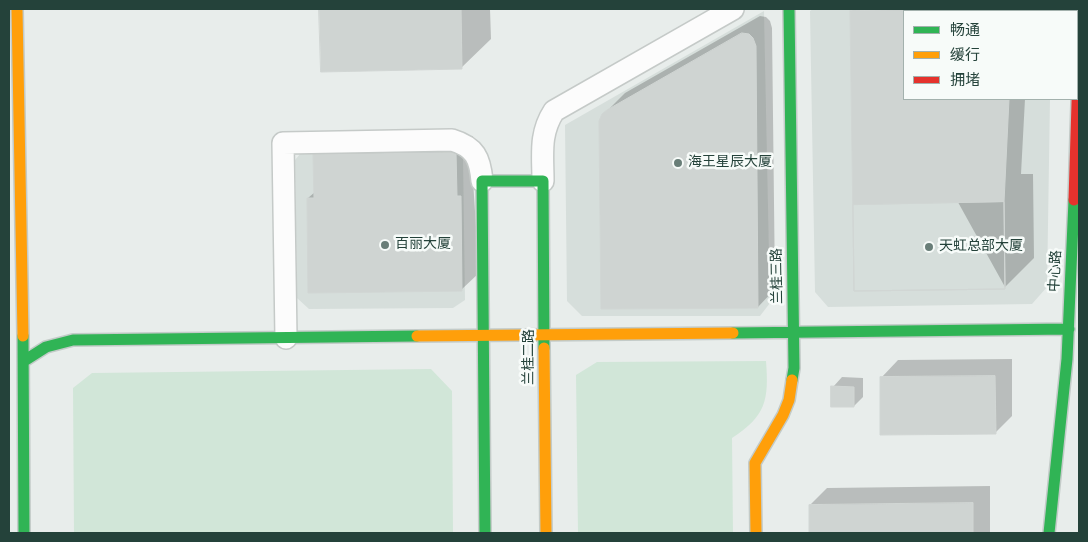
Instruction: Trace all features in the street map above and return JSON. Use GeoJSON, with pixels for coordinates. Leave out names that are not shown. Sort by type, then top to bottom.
{"type":"FeatureCollection","features":[{"type":"Feature","properties":{"kind":"street"},"geometry":{"type":"LineString","coordinates":[[17,9],[24,362],[24,533]]}},
{"type":"Feature","properties":{"kind":"street"},"geometry":{"type":"LineString","coordinates":[[482,181],[543,181],[543,134],[546,123],[554,112],[733,9]]}},
{"type":"Feature","properties":{"kind":"street","name":"兰桂三路"},"geometry":{"type":"LineString","coordinates":[[756,533],[755,463],[783,416],[789,400],[794,368],[789,9]]}},
{"type":"Feature","properties":{"kind":"street","name":"中心路"},"geometry":{"type":"LineString","coordinates":[[1049,533],[1069,329],[1077,100]]}},
{"type":"Feature","properties":{"kind":"street"},"geometry":{"type":"LineString","coordinates":[[286,338],[283,143],[452,140],[462,143],[472,150],[478,158],[482,181],[485,533]]}},
{"type":"Feature","properties":{"kind":"street","name":"兰桂二路"},"geometry":{"type":"LineString","coordinates":[[543,181],[546,533]]}},
{"type":"Feature","properties":{"kind":"street"},"geometry":{"type":"LineString","coordinates":[[24,362],[46,347],[73,340],[1069,329]]}},
{"type":"Feature","properties":{"kind":"street"},"geometry":{"type":"LineString","coordinates":[[1051,515],[1057,533]]}},
{"type":"Feature","properties":{"kind":"shaded area"},"geometry":{"type":"Polygon","coordinates":[[[813,9],[1048,10],[903,10],[903,100],[1050,100],[1047,287],[1032,304],[828,307],[815,292],[810,11],[813,9]]]}},
{"type":"Feature","properties":{"kind":"shaded area","name":"海王星辰大厦"},"geometry":{"type":"Polygon","coordinates":[[[764,11],[770,303],[760,316],[582,316],[567,301],[565,125],[764,11]]]}},
{"type":"Feature","properties":{"kind":"shaded area","name":"百丽大厦"},"geometry":{"type":"Polygon","coordinates":[[[453,146],[463,154],[465,300],[453,308],[309,309],[297,298],[295,160],[305,148],[453,146]]]}},
{"type":"Feature","properties":{"kind":"green space"},"geometry":{"type":"Polygon","coordinates":[[[766,361],[767,386],[763,406],[752,422],[732,438],[733,533],[578,533],[576,375],[597,362],[766,361]]]}},
{"type":"Feature","properties":{"kind":"green space"},"geometry":{"type":"Polygon","coordinates":[[[431,369],[452,391],[453,533],[74,533],[73,388],[92,373],[431,369]]]}},
{"type":"Feature","properties":{"kind":"building"},"geometry":{"type":"Polygon","coordinates":[[[319,9],[461,9],[462,69],[321,72],[319,9]]]}},
{"type":"Feature","properties":{"kind":"building"},"geometry":{"type":"Polygon","coordinates":[[[850,11],[903,11],[903,100],[1009,100],[1004,202],[1005,289],[854,291],[850,11]]]}},
{"type":"Feature","properties":{"kind":"building","name":"海王星辰大厦"},"geometry":{"type":"Polygon","coordinates":[[[742,33],[749,34],[756,46],[758,308],[601,309],[599,121],[602,114],[742,33]]]}},
{"type":"Feature","properties":{"kind":"building","name":"百丽大厦"},"geometry":{"type":"Polygon","coordinates":[[[456,152],[457,196],[461,196],[462,291],[308,293],[307,198],[314,198],[313,154],[456,152]]]}},
{"type":"Feature","properties":{"kind":"building","name":"天虹总部大厦"},"geometry":{"type":"Polygon","coordinates":[[[1004,202],[1005,289],[854,291],[853,205],[1004,202]]]}},
{"type":"Feature","properties":{"kind":"building"},"geometry":{"type":"Polygon","coordinates":[[[995,376],[996,434],[880,435],[880,377],[995,376]]]}},
{"type":"Feature","properties":{"kind":"building"},"geometry":{"type":"Polygon","coordinates":[[[831,386],[854,387],[854,407],[831,407],[831,386]]]}},
{"type":"Feature","properties":{"kind":"building"},"geometry":{"type":"Polygon","coordinates":[[[973,503],[973,533],[809,533],[809,505],[973,503]]]}},
{"type":"Feature","properties":{"kind":"traffic: fast"},"geometry":{"type":"LineString","coordinates":[[789,9],[794,368],[792,380]]}},
{"type":"Feature","properties":{"kind":"traffic: fast"},"geometry":{"type":"LineString","coordinates":[[1078,9],[1078,72]]}},
{"type":"Feature","properties":{"kind":"traffic: fast"},"geometry":{"type":"LineString","coordinates":[[485,533],[482,181],[543,181],[544,348]]}},
{"type":"Feature","properties":{"kind":"traffic: fast"},"geometry":{"type":"LineString","coordinates":[[1049,533],[1067,359],[1074,200]]}},
{"type":"Feature","properties":{"kind":"traffic: fast"},"geometry":{"type":"LineString","coordinates":[[733,333],[1069,329]]}},
{"type":"Feature","properties":{"kind":"traffic: fast"},"geometry":{"type":"LineString","coordinates":[[23,336],[24,533]]}},
{"type":"Feature","properties":{"kind":"traffic: fast"},"geometry":{"type":"LineString","coordinates":[[24,361],[46,347],[73,340],[417,336]]}},
{"type":"Feature","properties":{"kind":"traffic: slow"},"geometry":{"type":"LineString","coordinates":[[17,9],[23,336]]}},
{"type":"Feature","properties":{"kind":"traffic: slow"},"geometry":{"type":"LineString","coordinates":[[417,336],[733,333]]}},
{"type":"Feature","properties":{"kind":"traffic: slow"},"geometry":{"type":"LineString","coordinates":[[544,348],[546,533]]}},
{"type":"Feature","properties":{"kind":"traffic: slow"},"geometry":{"type":"LineString","coordinates":[[756,533],[755,463],[783,415],[789,400],[792,380]]}},
{"type":"Feature","properties":{"kind":"traffic: jam"},"geometry":{"type":"LineString","coordinates":[[1074,200],[1077,100]]}},
{"type":"Feature","properties":{"kind":"place","name":"海王星辰大厦"},"geometry":{"type":"Point","coordinates":[678,163]}},
{"type":"Feature","properties":{"kind":"place","name":"百丽大厦"},"geometry":{"type":"Point","coordinates":[385,245]}},
{"type":"Feature","properties":{"kind":"place","name":"天虹总部大厦"},"geometry":{"type":"Point","coordinates":[929,247]}}]}
